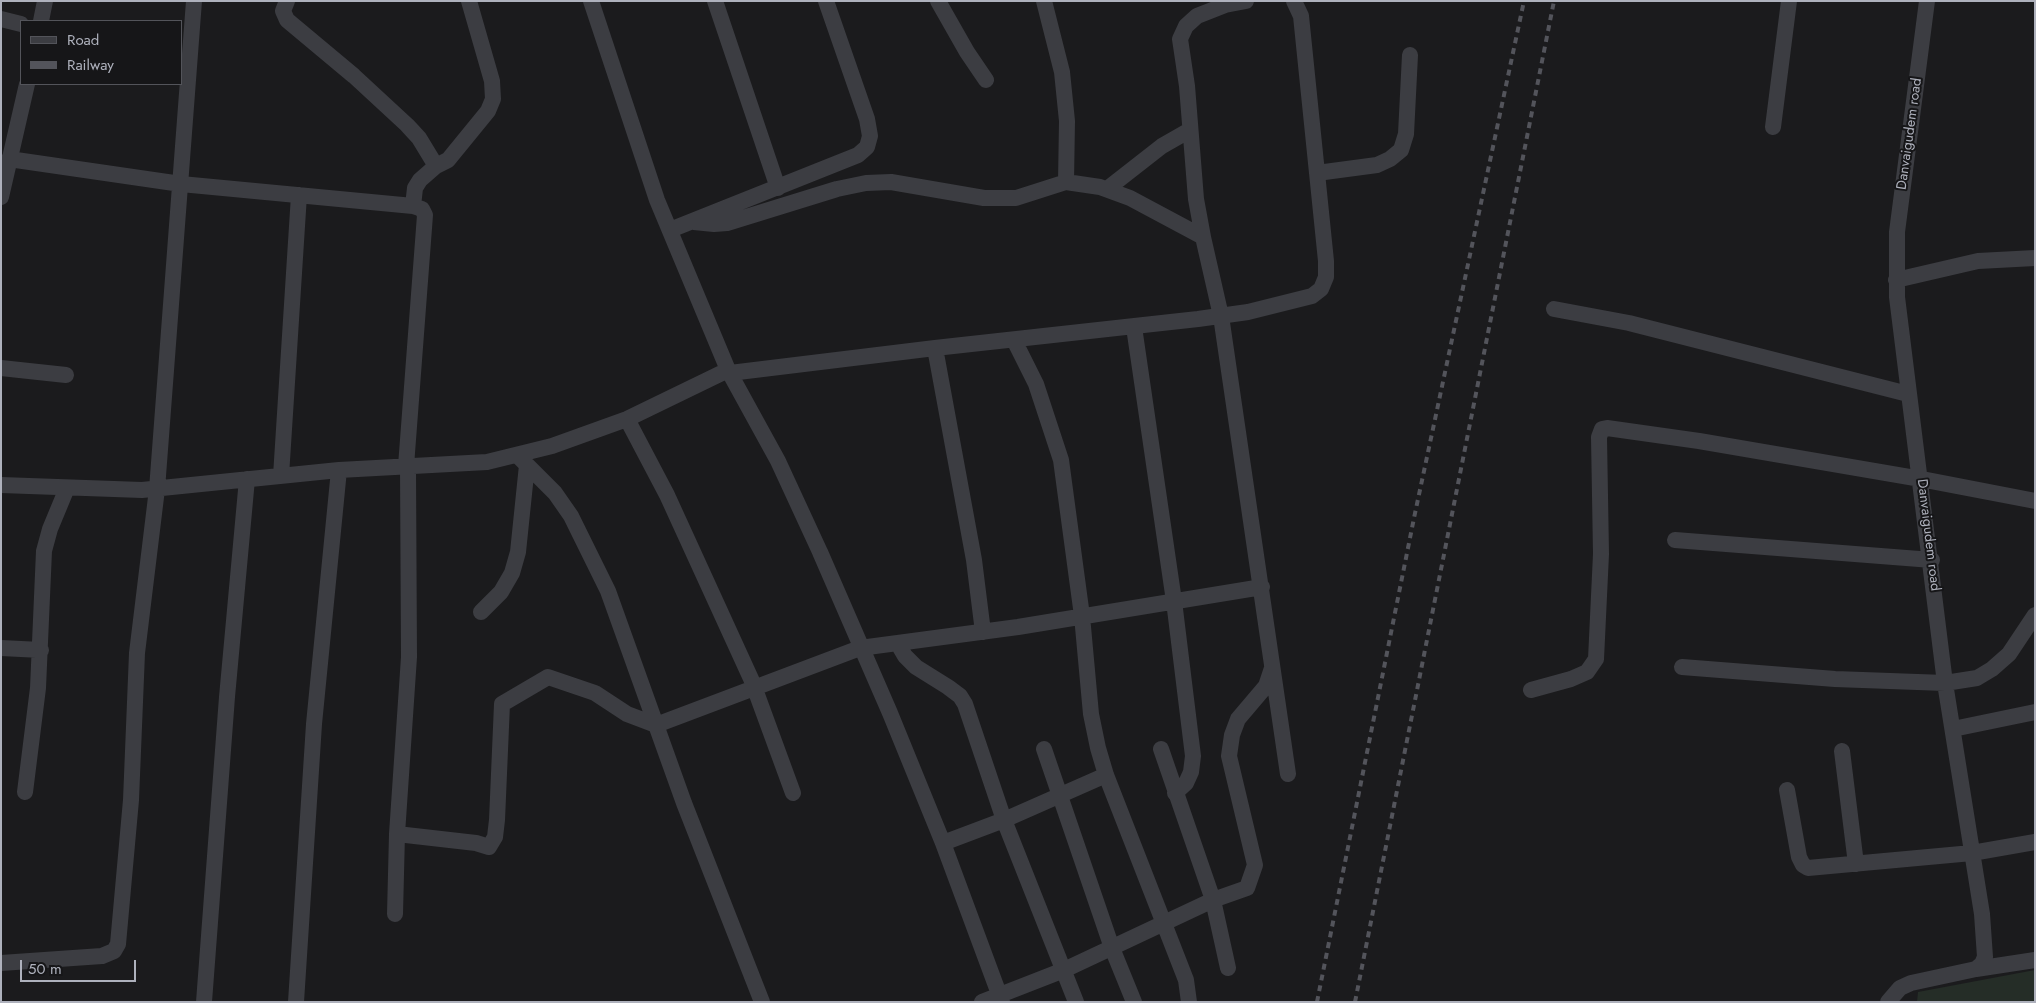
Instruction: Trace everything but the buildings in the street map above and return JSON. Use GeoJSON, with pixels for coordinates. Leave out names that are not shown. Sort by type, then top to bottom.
{"type":"FeatureCollection","features":[{"type":"Feature","properties":{"kind":"street"},"geometry":{"type":"LineString","coordinates":[[41,20],[45,1]]}},
{"type":"Feature","properties":{"kind":"street"},"geometry":{"type":"LineString","coordinates":[[1,963],[102,956],[114,951],[118,944],[131,800],[138,653],[157,488],[194,1]]}},
{"type":"Feature","properties":{"kind":"street"},"geometry":{"type":"LineString","coordinates":[[287,1],[283,11],[287,20],[407,125],[420,138],[436,166]]}},
{"type":"Feature","properties":{"kind":"street"},"geometry":{"type":"LineString","coordinates":[[413,206],[415,188],[436,166],[448,160],[488,111],[494,99],[492,81],[469,1]]}},
{"type":"Feature","properties":{"kind":"street"},"geometry":{"type":"LineString","coordinates":[[591,1],[657,200],[729,372],[778,461],[890,713],[943,843],[1001,998]]}},
{"type":"Feature","properties":{"kind":"street"},"geometry":{"type":"LineString","coordinates":[[715,1],[778,188]]}},
{"type":"Feature","properties":{"kind":"street"},"geometry":{"type":"LineString","coordinates":[[670,230],[858,155],[866,147],[870,136],[867,119],[826,1]]}},
{"type":"Feature","properties":{"kind":"street"},"geometry":{"type":"LineString","coordinates":[[938,1],[986,80]]}},
{"type":"Feature","properties":{"kind":"street"},"geometry":{"type":"LineString","coordinates":[[1044,1],[1062,72],[1067,122],[1066,182]]}},
{"type":"Feature","properties":{"kind":"street"},"geometry":{"type":"LineString","coordinates":[[1246,1],[1225,5],[1197,16],[1186,26],[1180,39],[1187,86],[1196,199],[1202,237],[1221,316],[1288,774]]}},
{"type":"Feature","properties":{"kind":"street"},"geometry":{"type":"LineString","coordinates":[[1,485],[142,490],[339,470],[522,460],[552,446],[627,419],[729,372],[1221,316],[1312,296],[1321,289],[1326,277],[1326,261],[1301,16],[1294,1]]}},
{"type":"Feature","properties":{"kind":"street"},"geometry":{"type":"LineString","coordinates":[[1773,126],[1789,1]]}},
{"type":"Feature","properties":{"kind":"street","name":"Danvaigudem road"},"geometry":{"type":"LineString","coordinates":[[1927,1],[1897,232],[1896,280],[1908,394],[1932,560],[1946,683],[1985,941],[1985,957],[1982,964],[1976,969]]}},
{"type":"Feature","properties":{"kind":"street"},"geometry":{"type":"LineString","coordinates":[[1,19],[20,24]]}},
{"type":"Feature","properties":{"kind":"street"},"geometry":{"type":"LineString","coordinates":[[1317,173],[1376,165],[1390,159],[1400,150],[1406,134],[1410,55]]}},
{"type":"Feature","properties":{"kind":"street"},"geometry":{"type":"LineString","coordinates":[[1,197],[27,85]]}},
{"type":"Feature","properties":{"kind":"street"},"geometry":{"type":"LineString","coordinates":[[1107,189],[1162,146],[1190,130]]}},
{"type":"Feature","properties":{"kind":"street"},"geometry":{"type":"LineString","coordinates":[[9,159],[181,184],[413,206],[422,209],[426,219],[406,466],[408,469],[409,657],[397,834],[395,914]]}},
{"type":"Feature","properties":{"kind":"street"},"geometry":{"type":"LineString","coordinates":[[694,222],[714,224],[727,222],[837,189],[866,183],[891,182],[984,198],[1016,198],[1066,182],[1107,189],[1130,198],[1202,237]]}},
{"type":"Feature","properties":{"kind":"street"},"geometry":{"type":"LineString","coordinates":[[281,476],[299,195]]}},
{"type":"Feature","properties":{"kind":"street"},"geometry":{"type":"LineString","coordinates":[[1896,280],[1978,261],[2035,258]]}},
{"type":"Feature","properties":{"kind":"street"},"geometry":{"type":"LineString","coordinates":[[1554,309],[1629,323],[1908,394]]}},
{"type":"Feature","properties":{"kind":"street"},"geometry":{"type":"LineString","coordinates":[[1134,327],[1174,601],[1193,756],[1191,772],[1186,783],[1175,793]]}},
{"type":"Feature","properties":{"kind":"street"},"geometry":{"type":"LineString","coordinates":[[1014,340],[1036,384],[1061,460],[1082,616],[1091,714],[1106,775],[1186,980],[1189,1002]]}},
{"type":"Feature","properties":{"kind":"street"},"geometry":{"type":"LineString","coordinates":[[935,348],[974,560],[983,632]]}},
{"type":"Feature","properties":{"kind":"street"},"geometry":{"type":"LineString","coordinates":[[1,368],[66,375]]}},
{"type":"Feature","properties":{"kind":"street"},"geometry":{"type":"LineString","coordinates":[[627,419],[667,495],[755,688],[793,793]]}},
{"type":"Feature","properties":{"kind":"street"},"geometry":{"type":"LineString","coordinates":[[1531,690],[1571,679],[1588,672],[1596,659],[1602,554],[1599,437],[1602,429],[1607,428],[1699,441],[1921,479],[2035,501]]}},
{"type":"Feature","properties":{"kind":"street"},"geometry":{"type":"LineString","coordinates":[[481,612],[501,592],[512,573],[518,552],[522,460]]}},
{"type":"Feature","properties":{"kind":"street"},"geometry":{"type":"LineString","coordinates":[[522,460],[555,493],[572,516],[608,591],[656,725],[762,1002]]}},
{"type":"Feature","properties":{"kind":"street"},"geometry":{"type":"LineString","coordinates":[[296,1002],[314,724],[339,470]]}},
{"type":"Feature","properties":{"kind":"street"},"geometry":{"type":"LineString","coordinates":[[204,1002],[227,697],[248,479]]}},
{"type":"Feature","properties":{"kind":"street"},"geometry":{"type":"LineString","coordinates":[[25,792],[41,650],[41,582],[44,551],[50,529],[67,488]]}},
{"type":"Feature","properties":{"kind":"street"},"geometry":{"type":"LineString","coordinates":[[1675,540],[1932,560]]}},
{"type":"Feature","properties":{"kind":"street"},"geometry":{"type":"LineString","coordinates":[[397,834],[489,847],[495,837],[497,820],[502,704],[548,677],[595,693],[627,714],[656,725],[860,648],[983,632],[1262,587]]}},
{"type":"Feature","properties":{"kind":"street"},"geometry":{"type":"LineString","coordinates":[[1682,666],[1835,679],[1946,683],[1977,678],[1992,668],[2009,654],[2035,615]]}},
{"type":"Feature","properties":{"kind":"street"},"geometry":{"type":"LineString","coordinates":[[898,644],[905,656],[916,667],[960,696],[965,704],[1004,820],[1076,1002]]}},
{"type":"Feature","properties":{"kind":"street"},"geometry":{"type":"LineString","coordinates":[[1,648],[41,650]]}},
{"type":"Feature","properties":{"kind":"street"},"geometry":{"type":"LineString","coordinates":[[982,1002],[1001,998],[1213,900],[1247,888],[1253,876],[1255,865],[1229,756],[1232,735],[1238,719],[1266,686],[1273,666]]}},
{"type":"Feature","properties":{"kind":"street"},"geometry":{"type":"LineString","coordinates":[[1953,729],[2035,712]]}},
{"type":"Feature","properties":{"kind":"street"},"geometry":{"type":"LineString","coordinates":[[1161,749],[1213,900],[1228,968]]}},
{"type":"Feature","properties":{"kind":"street"},"geometry":{"type":"LineString","coordinates":[[1044,750],[1112,948],[1134,1002]]}},
{"type":"Feature","properties":{"kind":"street"},"geometry":{"type":"LineString","coordinates":[[1842,751],[1856,864]]}},
{"type":"Feature","properties":{"kind":"street"},"geometry":{"type":"LineString","coordinates":[[943,843],[1004,820],[1059,794],[1106,775]]}},
{"type":"Feature","properties":{"kind":"street"},"geometry":{"type":"LineString","coordinates":[[1787,790],[1798,857],[1803,865],[1808,868],[1972,853],[2035,842]]}},
{"type":"Feature","properties":{"kind":"street"},"geometry":{"type":"LineString","coordinates":[[1888,1002],[1900,988],[1911,983],[1976,969],[2035,960]]}},
{"type":"Feature","properties":{"kind":"shaded area"},"geometry":{"type":"Polygon","coordinates":[[[2035,970],[2035,1002],[1917,1002],[1918,992],[2035,970]]]}},
{"type":"Feature","properties":{"kind":"railway"},"geometry":{"type":"LineString","coordinates":[[1317,1002],[1414,518],[1524,1]]}},
{"type":"Feature","properties":{"kind":"railway"},"geometry":{"type":"LineString","coordinates":[[1355,1002],[1554,1]]}}]}
